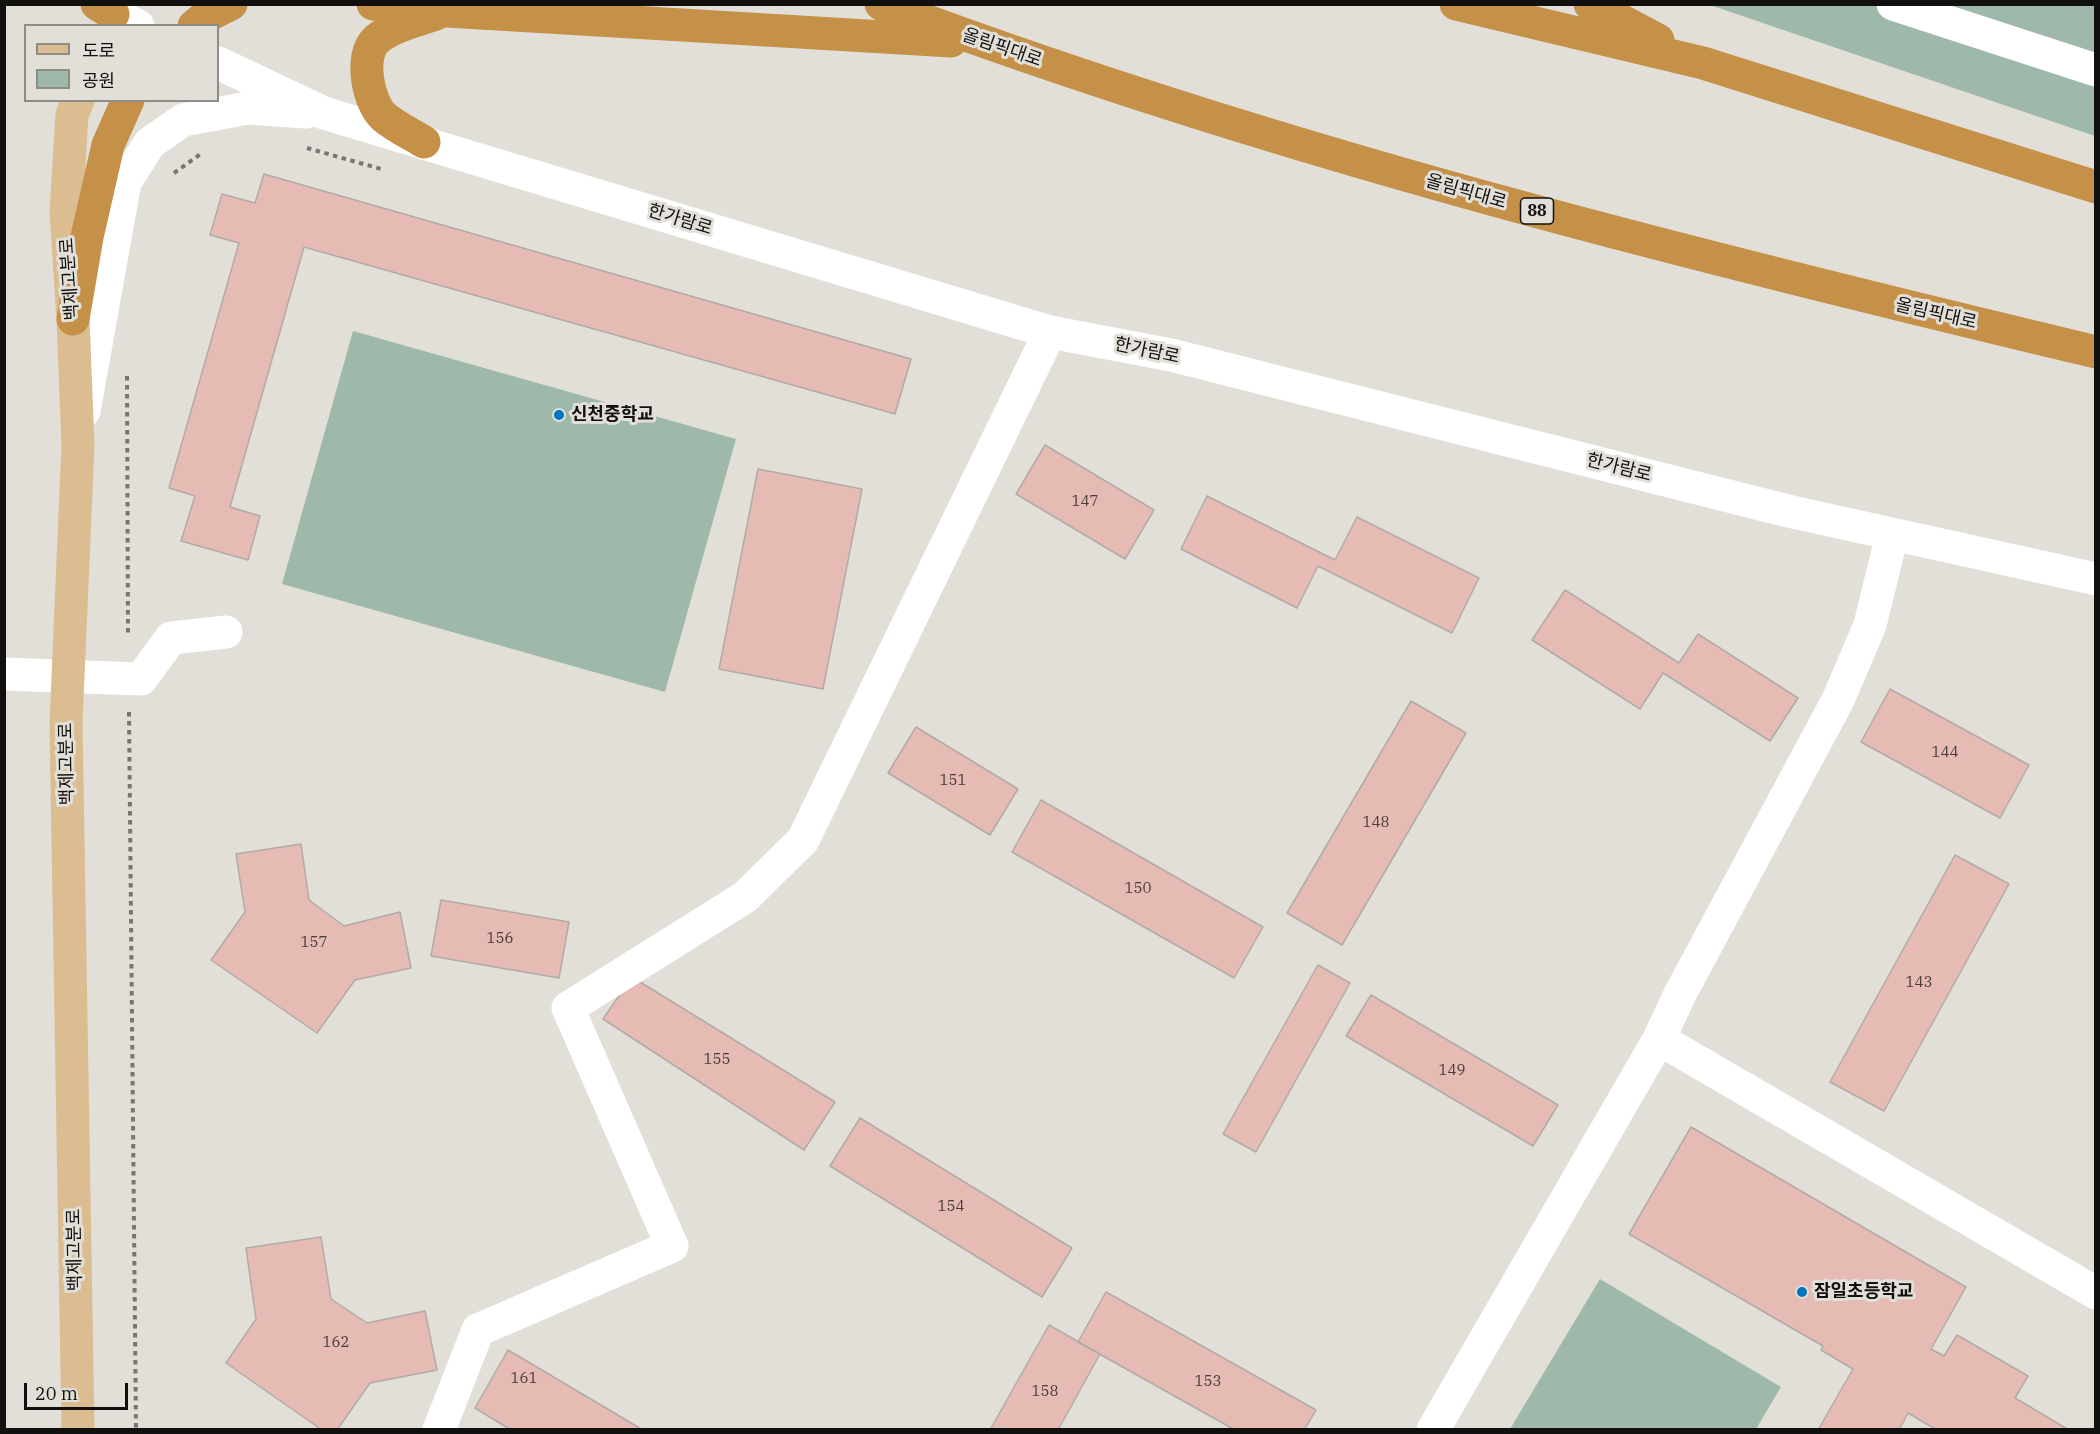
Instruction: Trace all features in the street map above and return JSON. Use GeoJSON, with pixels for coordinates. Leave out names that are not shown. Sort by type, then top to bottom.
{"type":"FeatureCollection","features":[{"type":"Feature","properties":{"kind":"highway"},"geometry":{"type":"LineString","coordinates":[[196,24],[231,4]]}},
{"type":"Feature","properties":{"kind":"highway"},"geometry":{"type":"LineString","coordinates":[[374,4],[447,11],[985,43]]}},
{"type":"Feature","properties":{"kind":"highway","name":"올림픽대로"},"geometry":{"type":"LineString","coordinates":[[881,4],[985,43],[1207,114],[1485,198],[1836,290],[2096,352]]}},
{"type":"Feature","properties":{"kind":"highway"},"geometry":{"type":"LineString","coordinates":[[1456,4],[1703,63],[2096,187]]}},
{"type":"Feature","properties":{"kind":"highway"},"geometry":{"type":"LineString","coordinates":[[1590,4],[1703,63]]}},
{"type":"Feature","properties":{"kind":"highway"},"geometry":{"type":"LineString","coordinates":[[424,142],[382,116],[368,87],[366,62],[374,41],[396,27],[447,11]]}},
{"type":"Feature","properties":{"kind":"highway"},"geometry":{"type":"LineString","coordinates":[[74,319],[87,237],[108,145],[127,102]]}},
{"type":"Feature","properties":{"kind":"main road","name":"백제고분로"},"geometry":{"type":"LineString","coordinates":[[77,102],[72,115],[66,212],[74,319],[78,445],[66,735],[78,1430]]}},
{"type":"Feature","properties":{"kind":"street"},"geometry":{"type":"LineString","coordinates":[[1893,4],[2096,70]]}},
{"type":"Feature","properties":{"kind":"street","name":"한가람로"},"geometry":{"type":"LineString","coordinates":[[219,63],[324,113],[1050,332],[1171,356],[1788,511],[2096,579]]}},
{"type":"Feature","properties":{"kind":"street"},"geometry":{"type":"LineString","coordinates":[[78,445],[126,182],[150,143],[183,120],[248,108],[324,113]]}},
{"type":"Feature","properties":{"kind":"street"},"geometry":{"type":"LineString","coordinates":[[439,1430],[478,1330],[672,1246],[568,1008],[745,897],[803,840],[1050,332]]}},
{"type":"Feature","properties":{"kind":"street"},"geometry":{"type":"LineString","coordinates":[[1433,1430],[1659,1039],[1680,994],[1838,700],[1870,625],[1892,535]]}},
{"type":"Feature","properties":{"kind":"street"},"geometry":{"type":"LineString","coordinates":[[4,674],[141,679],[171,638],[226,632]]}},
{"type":"Feature","properties":{"kind":"street"},"geometry":{"type":"LineString","coordinates":[[1659,1039],[2096,1293]]}},
{"type":"Feature","properties":{"kind":"path"},"geometry":{"type":"LineString","coordinates":[[128,370],[136,1430]]}},
{"type":"Feature","properties":{"kind":"green space"},"geometry":{"type":"Polygon","coordinates":[[[1710,5],[2095,5],[2095,136],[1710,5]]]}},
{"type":"Feature","properties":{"kind":"green space"},"geometry":{"type":"Polygon","coordinates":[[[353,331],[736,439],[665,692],[282,584],[353,331]]]}},
{"type":"Feature","properties":{"kind":"green space"},"geometry":{"type":"Polygon","coordinates":[[[1600,1279],[1781,1387],[1756,1429],[1510,1429],[1600,1279]]]}},
{"type":"Feature","properties":{"kind":"building"},"geometry":{"type":"Polygon","coordinates":[[[264,174],[911,359],[895,414],[304,247],[230,507],[260,516],[248,560],[181,541],[195,496],[169,488],[239,243],[210,235],[222,194],[255,203],[264,174]]]}},
{"type":"Feature","properties":{"kind":"building"},"geometry":{"type":"Polygon","coordinates":[[[1045,445],[1154,510],[1125,559],[1016,494],[1045,445]]]}},
{"type":"Feature","properties":{"kind":"building"},"geometry":{"type":"Polygon","coordinates":[[[758,469],[862,489],[823,689],[719,669],[758,469]]]}},
{"type":"Feature","properties":{"kind":"building"},"geometry":{"type":"Polygon","coordinates":[[[1207,496],[1335,560],[1357,517],[1479,578],[1452,633],[1318,566],[1297,608],[1181,549],[1207,496]]]}},
{"type":"Feature","properties":{"kind":"building"},"geometry":{"type":"Polygon","coordinates":[[[1565,590],[1679,663],[1698,634],[1798,698],[1770,741],[1663,673],[1640,709],[1532,640],[1565,590]]]}},
{"type":"Feature","properties":{"kind":"building"},"geometry":{"type":"Polygon","coordinates":[[[1890,689],[2029,765],[2000,818],[1861,742],[1890,689]]]}},
{"type":"Feature","properties":{"kind":"building"},"geometry":{"type":"Polygon","coordinates":[[[1411,701],[1466,733],[1342,945],[1287,913],[1411,701]]]}},
{"type":"Feature","properties":{"kind":"building"},"geometry":{"type":"Polygon","coordinates":[[[916,727],[1018,789],[990,835],[888,773],[916,727]]]}},
{"type":"Feature","properties":{"kind":"building"},"geometry":{"type":"Polygon","coordinates":[[[1041,800],[1263,927],[1234,978],[1012,852],[1041,800]]]}},
{"type":"Feature","properties":{"kind":"building"},"geometry":{"type":"Polygon","coordinates":[[[301,844],[309,900],[344,926],[400,912],[411,968],[355,980],[317,1033],[211,960],[245,912],[236,854],[301,844]]]}},
{"type":"Feature","properties":{"kind":"building"},"geometry":{"type":"Polygon","coordinates":[[[1955,855],[2009,884],[1884,1111],[1830,1082],[1955,855]]]}},
{"type":"Feature","properties":{"kind":"building"},"geometry":{"type":"Polygon","coordinates":[[[441,900],[569,922],[559,978],[431,956],[441,900]]]}},
{"type":"Feature","properties":{"kind":"building"},"geometry":{"type":"Polygon","coordinates":[[[1318,965],[1350,983],[1256,1152],[1223,1134],[1318,965]]]}},
{"type":"Feature","properties":{"kind":"building"},"geometry":{"type":"Polygon","coordinates":[[[632,977],[835,1102],[804,1150],[603,1019],[632,977]]]}},
{"type":"Feature","properties":{"kind":"building"},"geometry":{"type":"Polygon","coordinates":[[[1371,995],[1558,1105],[1533,1146],[1346,1036],[1371,995]]]}},
{"type":"Feature","properties":{"kind":"building"},"geometry":{"type":"Polygon","coordinates":[[[860,1118],[1072,1248],[1042,1297],[830,1166],[860,1118]]]}},
{"type":"Feature","properties":{"kind":"building"},"geometry":{"type":"Polygon","coordinates":[[[1691,1127],[1966,1287],[1931,1349],[1944,1356],[1957,1335],[2028,1376],[2015,1398],[2069,1430],[1937,1430],[1908,1413],[1899,1430],[1818,1430],[1853,1369],[1821,1350],[1823,1346],[1629,1234],[1691,1127]]]}},
{"type":"Feature","properties":{"kind":"building"},"geometry":{"type":"Polygon","coordinates":[[[321,1237],[331,1299],[367,1323],[425,1311],[437,1370],[370,1383],[337,1430],[322,1430],[226,1363],[256,1319],[246,1248],[321,1237]]]}},
{"type":"Feature","properties":{"kind":"building"},"geometry":{"type":"Polygon","coordinates":[[[1106,1292],[1316,1410],[1304,1430],[1235,1430],[1078,1342],[1106,1292]]]}},
{"type":"Feature","properties":{"kind":"building"},"geometry":{"type":"Polygon","coordinates":[[[1049,1325],[1100,1354],[1058,1430],[990,1430],[1049,1325]]]}},
{"type":"Feature","properties":{"kind":"building"},"geometry":{"type":"Polygon","coordinates":[[[508,1350],[643,1430],[511,1430],[475,1408],[508,1350]]]}},
{"type":"Feature","properties":{"kind":"place","name":"신천중학교"},"geometry":{"type":"Point","coordinates":[559,415]}},
{"type":"Feature","properties":{"kind":"place","name":"잠일초등학교"},"geometry":{"type":"Point","coordinates":[1802,1292]}}]}
